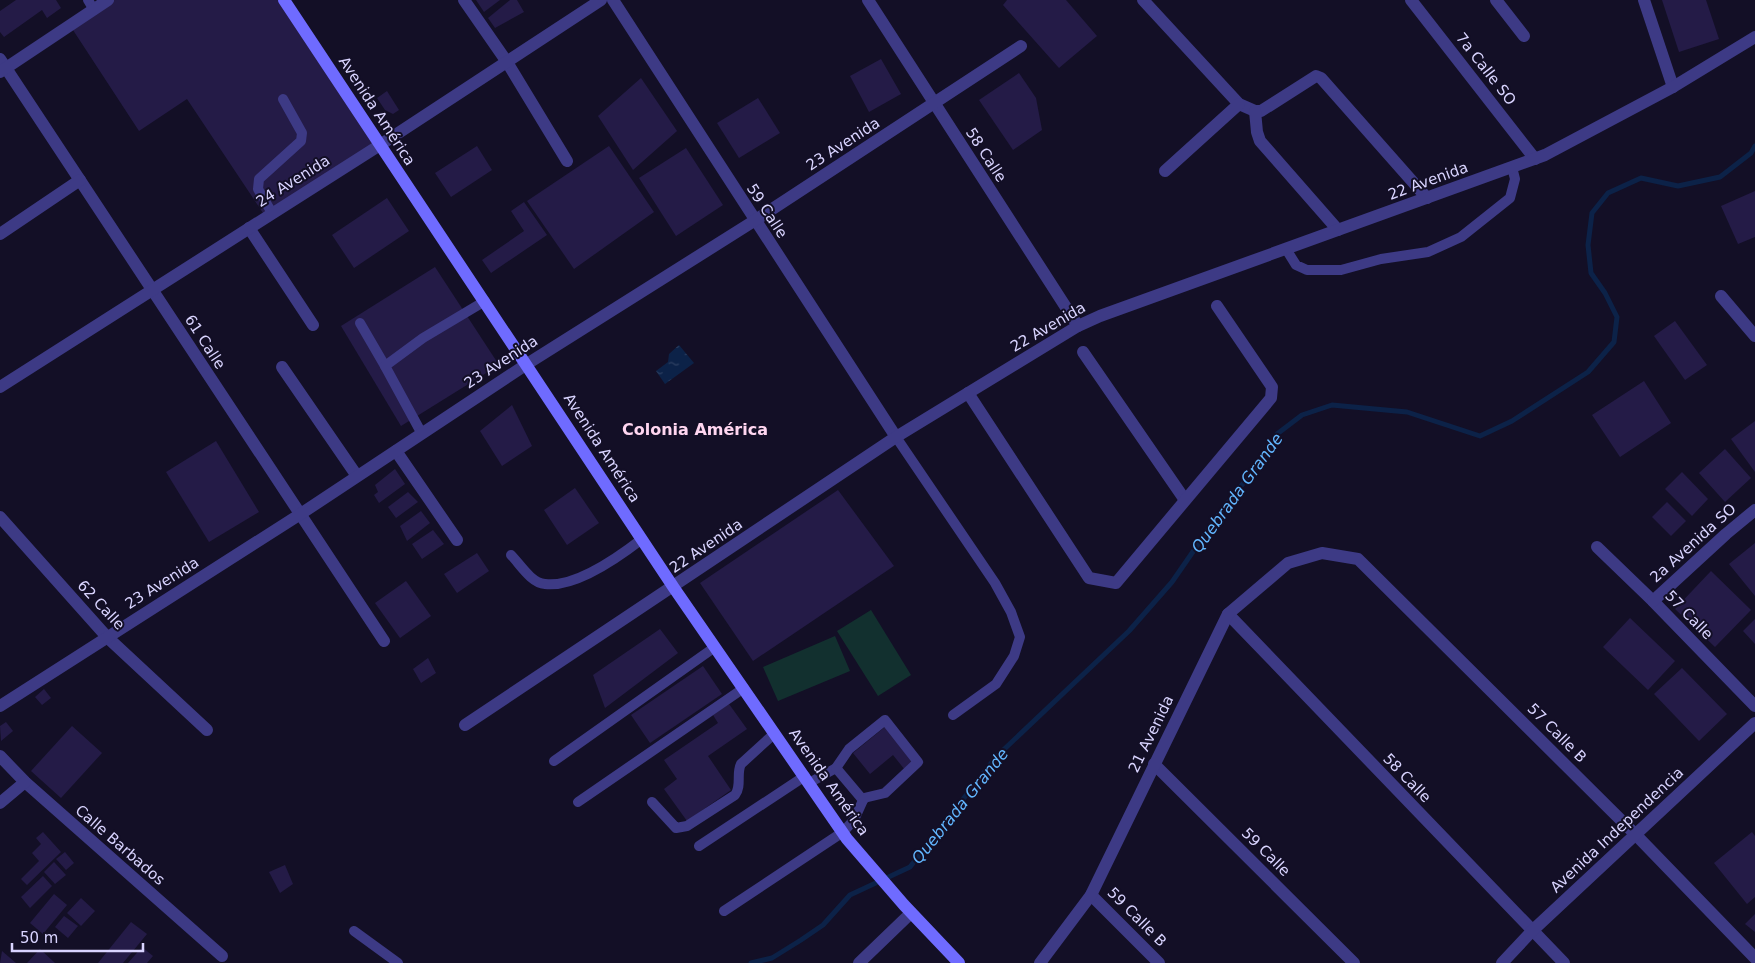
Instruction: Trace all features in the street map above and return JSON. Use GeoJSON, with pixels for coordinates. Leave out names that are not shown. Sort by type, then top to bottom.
{"type":"FeatureCollection","features":[{"type":"Feature","properties":{"kind":"main road","name":"Avenida América"},"geometry":{"type":"LineString","coordinates":[[284,0],[674,588],[845,835],[908,909],[959,963]]}},
{"type":"Feature","properties":{"kind":"street"},"geometry":{"type":"LineString","coordinates":[[2,66],[91,5],[108,0]]}},
{"type":"Feature","properties":{"kind":"street"},"geometry":{"type":"LineString","coordinates":[[464,0],[507,62],[567,161]]}},
{"type":"Feature","properties":{"kind":"street","name":"24 Avenida"},"geometry":{"type":"LineString","coordinates":[[0,387],[380,145],[602,0]]}},
{"type":"Feature","properties":{"kind":"street","name":"59 Calle"},"geometry":{"type":"LineString","coordinates":[[613,0],[754,221],[896,437]]}},
{"type":"Feature","properties":{"kind":"street","name":"58 Calle"},"geometry":{"type":"LineString","coordinates":[[868,0],[1078,326]]}},
{"type":"Feature","properties":{"kind":"street"},"geometry":{"type":"LineString","coordinates":[[1143,0],[1239,104],[1255,112],[1261,111],[1318,76],[1427,198]]}},
{"type":"Feature","properties":{"kind":"street","name":"7a Calle SO"},"geometry":{"type":"LineString","coordinates":[[1411,0],[1535,159]]}},
{"type":"Feature","properties":{"kind":"street"},"geometry":{"type":"LineString","coordinates":[[1496,0],[1524,36]]}},
{"type":"Feature","properties":{"kind":"street"},"geometry":{"type":"LineString","coordinates":[[1644,0],[1673,87]]}},
{"type":"Feature","properties":{"kind":"street","name":"22 Avenida"},"geometry":{"type":"LineString","coordinates":[[465,725],[674,588],[896,437],[1078,326],[1100,316],[1535,159],[1673,87],[1755,37]]}},
{"type":"Feature","properties":{"kind":"street","name":"23 Avenida"},"geometry":{"type":"LineString","coordinates":[[0,706],[107,636],[300,515],[527,364],[754,221],[1021,46]]}},
{"type":"Feature","properties":{"kind":"street","name":"61 Calle"},"geometry":{"type":"LineString","coordinates":[[2,66],[80,180],[384,642]]}},
{"type":"Feature","properties":{"kind":"street"},"geometry":{"type":"LineString","coordinates":[[1165,171],[1239,104]]}},
{"type":"Feature","properties":{"kind":"street"},"geometry":{"type":"LineString","coordinates":[[1255,112],[1260,141],[1338,230]]}},
{"type":"Feature","properties":{"kind":"street"},"geometry":{"type":"LineString","coordinates":[[0,234],[80,180]]}},
{"type":"Feature","properties":{"kind":"street"},"geometry":{"type":"LineString","coordinates":[[249,228],[313,325]]}},
{"type":"Feature","properties":{"kind":"street"},"geometry":{"type":"LineString","coordinates":[[1722,296],[1755,336]]}},
{"type":"Feature","properties":{"kind":"street"},"geometry":{"type":"LineString","coordinates":[[968,393],[1090,578],[1116,583],[1271,398],[1272,387],[1217,306]]}},
{"type":"Feature","properties":{"kind":"street"},"geometry":{"type":"LineString","coordinates":[[1083,352],[1185,500]]}},
{"type":"Feature","properties":{"kind":"street"},"geometry":{"type":"LineString","coordinates":[[282,367],[357,476]]}},
{"type":"Feature","properties":{"kind":"street"},"geometry":{"type":"LineString","coordinates":[[396,451],[457,540]]}},
{"type":"Feature","properties":{"kind":"street","name":"2a Avenida SO"},"geometry":{"type":"LineString","coordinates":[[1653,601],[1755,510]]}},
{"type":"Feature","properties":{"kind":"street","name":"62 Calle"},"geometry":{"type":"LineString","coordinates":[[0,517],[107,636],[207,730]]}},
{"type":"Feature","properties":{"kind":"street","name":"57 Calle"},"geometry":{"type":"LineString","coordinates":[[1597,548],[1653,601],[1755,706]]}},
{"type":"Feature","properties":{"kind":"street","name":"21 Avenida"},"geometry":{"type":"LineString","coordinates":[[1040,963],[1092,895],[1228,614],[1288,562],[1322,553]]}},
{"type":"Feature","properties":{"kind":"street","name":"57 Calle B"},"geometry":{"type":"LineString","coordinates":[[1322,553],[1358,559],[1636,834],[1755,958]]}},
{"type":"Feature","properties":{"kind":"street","name":"58 Calle"},"geometry":{"type":"LineString","coordinates":[[1228,614],[1564,963]]}},
{"type":"Feature","properties":{"kind":"street","name":"Avenida Independencia"},"geometry":{"type":"LineString","coordinates":[[1502,963],[1532,931],[1755,723]]}},
{"type":"Feature","properties":{"kind":"street","name":"Calle Barbados"},"geometry":{"type":"LineString","coordinates":[[0,756],[25,782],[222,956]]}},
{"type":"Feature","properties":{"kind":"street","name":"59 Calle"},"geometry":{"type":"LineString","coordinates":[[1154,764],[1354,963]]}},
{"type":"Feature","properties":{"kind":"street"},"geometry":{"type":"LineString","coordinates":[[0,803],[25,782]]}},
{"type":"Feature","properties":{"kind":"street","name":"59 Calle B"},"geometry":{"type":"LineString","coordinates":[[1092,895],[1159,963]]}},
{"type":"Feature","properties":{"kind":"street"},"geometry":{"type":"LineString","coordinates":[[859,963],[908,909]]}},
{"type":"Feature","properties":{"kind":"lane"},"geometry":{"type":"LineString","coordinates":[[272,213],[258,188],[259,180],[301,141],[302,133],[283,99]]}},
{"type":"Feature","properties":{"kind":"lane"},"geometry":{"type":"LineString","coordinates":[[1286,249],[1296,265],[1307,270],[1340,270],[1381,259],[1428,252],[1461,237],[1510,198],[1515,179],[1512,167]]}},
{"type":"Feature","properties":{"kind":"lane"},"geometry":{"type":"LineString","coordinates":[[385,366],[423,338],[485,301]]}},
{"type":"Feature","properties":{"kind":"lane"},"geometry":{"type":"LineString","coordinates":[[360,323],[422,434]]}},
{"type":"Feature","properties":{"kind":"lane"},"geometry":{"type":"LineString","coordinates":[[896,437],[995,583],[1010,612],[1020,638],[1014,656],[996,684],[953,715]]}},
{"type":"Feature","properties":{"kind":"lane"},"geometry":{"type":"LineString","coordinates":[[511,554],[533,579],[545,584],[562,582],[601,569],[642,539]]}},
{"type":"Feature","properties":{"kind":"lane"},"geometry":{"type":"LineString","coordinates":[[554,761],[716,647]]}},
{"type":"Feature","properties":{"kind":"lane"},"geometry":{"type":"LineString","coordinates":[[578,802],[744,688]]}},
{"type":"Feature","properties":{"kind":"lane"},"geometry":{"type":"LineString","coordinates":[[699,846],[807,780],[836,768],[849,749],[887,721],[918,762],[884,792],[866,797],[845,835],[724,911]]}},
{"type":"Feature","properties":{"kind":"lane"},"geometry":{"type":"LineString","coordinates":[[652,802],[676,828],[687,826],[735,795],[738,791],[738,769],[741,764],[775,733]]}},
{"type":"Feature","properties":{"kind":"lane"},"geometry":{"type":"LineString","coordinates":[[836,768],[863,800]]}},
{"type":"Feature","properties":{"kind":"lane"},"geometry":{"type":"LineString","coordinates":[[354,931],[398,963]]}},
{"type":"Feature","properties":{"kind":"green space"},"geometry":{"type":"Polygon","coordinates":[[[871,610],[911,675],[878,696],[837,631],[871,610]]]}},
{"type":"Feature","properties":{"kind":"green space"},"geometry":{"type":"Polygon","coordinates":[[[835,636],[850,671],[778,701],[763,667],[835,636]]]}},
{"type":"Feature","properties":{"kind":"water"},"geometry":{"type":"Polygon","coordinates":[[[679,345],[694,363],[665,384],[656,371],[668,362],[669,354],[679,345]]]}},
{"type":"Feature","properties":{"kind":"building"},"geometry":{"type":"Polygon","coordinates":[[[16,0],[56,0],[61,8],[47,18],[42,10],[4,37],[0,32],[0,11],[16,0]]]}},
{"type":"Feature","properties":{"kind":"building"},"geometry":{"type":"Polygon","coordinates":[[[111,0],[284,0],[379,144],[265,216],[187,99],[139,131],[71,27],[111,0]]]}},
{"type":"Feature","properties":{"kind":"building"},"geometry":{"type":"Polygon","coordinates":[[[476,0],[500,0],[484,12],[476,0]]]}},
{"type":"Feature","properties":{"kind":"building"},"geometry":{"type":"Polygon","coordinates":[[[510,0],[517,0],[524,12],[495,28],[488,18],[510,0]]]}},
{"type":"Feature","properties":{"kind":"building"},"geometry":{"type":"Polygon","coordinates":[[[1007,0],[1066,0],[1097,36],[1059,68],[1003,5],[1007,0]]]}},
{"type":"Feature","properties":{"kind":"building"},"geometry":{"type":"Polygon","coordinates":[[[1662,0],[1706,0],[1719,39],[1679,52],[1662,0]]]}},
{"type":"Feature","properties":{"kind":"building"},"geometry":{"type":"Polygon","coordinates":[[[881,59],[901,94],[869,112],[850,76],[881,59]]]}},
{"type":"Feature","properties":{"kind":"building"},"geometry":{"type":"Polygon","coordinates":[[[1019,73],[1036,98],[1042,130],[1013,150],[979,100],[1019,73]]]}},
{"type":"Feature","properties":{"kind":"building"},"geometry":{"type":"Polygon","coordinates":[[[641,78],[677,131],[633,170],[598,116],[641,78]]]}},
{"type":"Feature","properties":{"kind":"building"},"geometry":{"type":"Polygon","coordinates":[[[387,91],[399,110],[393,114],[385,110],[377,98],[387,91]]]}},
{"type":"Feature","properties":{"kind":"building"},"geometry":{"type":"Polygon","coordinates":[[[758,98],[780,133],[739,158],[717,123],[758,98]]]}},
{"type":"Feature","properties":{"kind":"building"},"geometry":{"type":"Polygon","coordinates":[[[477,146],[492,170],[451,197],[435,173],[477,146]]]}},
{"type":"Feature","properties":{"kind":"building"},"geometry":{"type":"Polygon","coordinates":[[[609,146],[654,212],[574,269],[527,201],[609,146]]]}},
{"type":"Feature","properties":{"kind":"building"},"geometry":{"type":"Polygon","coordinates":[[[686,148],[723,205],[676,236],[639,178],[686,148]]]}},
{"type":"Feature","properties":{"kind":"building"},"geometry":{"type":"Polygon","coordinates":[[[1755,191],[1755,237],[1738,244],[1721,206],[1755,191]]]}},
{"type":"Feature","properties":{"kind":"building"},"geometry":{"type":"Polygon","coordinates":[[[387,198],[409,231],[354,268],[332,235],[387,198]]]}},
{"type":"Feature","properties":{"kind":"building"},"geometry":{"type":"Polygon","coordinates":[[[524,202],[547,235],[491,273],[482,260],[524,231],[511,211],[524,202]]]}},
{"type":"Feature","properties":{"kind":"building"},"geometry":{"type":"Polygon","coordinates":[[[435,267],[499,365],[401,426],[341,326],[435,267]]]}},
{"type":"Feature","properties":{"kind":"building"},"geometry":{"type":"Polygon","coordinates":[[[1675,321],[1707,365],[1685,380],[1654,336],[1675,321]]]}},
{"type":"Feature","properties":{"kind":"building"},"geometry":{"type":"Polygon","coordinates":[[[1644,381],[1671,423],[1620,457],[1592,415],[1644,381]]]}},
{"type":"Feature","properties":{"kind":"building"},"geometry":{"type":"Polygon","coordinates":[[[512,405],[532,446],[502,466],[480,431],[512,405]]]}},
{"type":"Feature","properties":{"kind":"building"},"geometry":{"type":"Polygon","coordinates":[[[1755,421],[1755,472],[1731,439],[1755,421]]]}},
{"type":"Feature","properties":{"kind":"building"},"geometry":{"type":"Polygon","coordinates":[[[216,441],[259,512],[209,542],[166,472],[216,441]]]}},
{"type":"Feature","properties":{"kind":"building"},"geometry":{"type":"Polygon","coordinates":[[[1725,449],[1751,478],[1725,502],[1699,473],[1725,449]]]}},
{"type":"Feature","properties":{"kind":"building"},"geometry":{"type":"Polygon","coordinates":[[[395,469],[405,484],[379,503],[374,495],[378,492],[375,485],[395,469]]]}},
{"type":"Feature","properties":{"kind":"building"},"geometry":{"type":"Polygon","coordinates":[[[1682,472],[1708,499],[1692,516],[1665,489],[1682,472]]]}},
{"type":"Feature","properties":{"kind":"building"},"geometry":{"type":"Polygon","coordinates":[[[575,488],[599,523],[567,545],[544,510],[575,488]]]}},
{"type":"Feature","properties":{"kind":"building"},"geometry":{"type":"Polygon","coordinates":[[[838,490],[894,566],[753,661],[700,583],[838,490]]]}},
{"type":"Feature","properties":{"kind":"building"},"geometry":{"type":"Polygon","coordinates":[[[408,492],[418,502],[396,518],[388,507],[408,492]]]}},
{"type":"Feature","properties":{"kind":"building"},"geometry":{"type":"Polygon","coordinates":[[[1667,502],[1686,521],[1671,536],[1652,517],[1667,502]]]}},
{"type":"Feature","properties":{"kind":"building"},"geometry":{"type":"Polygon","coordinates":[[[421,511],[430,523],[407,541],[400,526],[421,511]]]}},
{"type":"Feature","properties":{"kind":"building"},"geometry":{"type":"Polygon","coordinates":[[[433,530],[444,544],[422,559],[412,544],[433,530]]]}},
{"type":"Feature","properties":{"kind":"building"},"geometry":{"type":"Polygon","coordinates":[[[1755,543],[1755,596],[1729,564],[1755,543]]]}},
{"type":"Feature","properties":{"kind":"building"},"geometry":{"type":"Polygon","coordinates":[[[477,553],[489,571],[457,593],[444,574],[477,553]]]}},
{"type":"Feature","properties":{"kind":"building"},"geometry":{"type":"Polygon","coordinates":[[[1711,571],[1751,610],[1715,647],[1675,609],[1711,571]]]}},
{"type":"Feature","properties":{"kind":"building"},"geometry":{"type":"Polygon","coordinates":[[[406,581],[431,616],[400,638],[375,603],[406,581]]]}},
{"type":"Feature","properties":{"kind":"building"},"geometry":{"type":"Polygon","coordinates":[[[1630,618],[1675,661],[1648,690],[1603,647],[1630,618]]]}},
{"type":"Feature","properties":{"kind":"building"},"geometry":{"type":"Polygon","coordinates":[[[1755,619],[1755,644],[1743,631],[1755,619]]]}},
{"type":"Feature","properties":{"kind":"building"},"geometry":{"type":"Polygon","coordinates":[[[660,629],[678,653],[605,708],[593,675],[660,629]]]}},
{"type":"Feature","properties":{"kind":"building"},"geometry":{"type":"Polygon","coordinates":[[[428,658],[436,673],[421,683],[413,669],[428,658]]]}},
{"type":"Feature","properties":{"kind":"building"},"geometry":{"type":"Polygon","coordinates":[[[703,666],[722,694],[650,743],[631,715],[703,666]]]}},
{"type":"Feature","properties":{"kind":"building"},"geometry":{"type":"Polygon","coordinates":[[[1682,668],[1727,714],[1699,741],[1654,694],[1682,668]]]}},
{"type":"Feature","properties":{"kind":"building"},"geometry":{"type":"Polygon","coordinates":[[[44,689],[51,698],[42,705],[35,697],[44,689]]]}},
{"type":"Feature","properties":{"kind":"building"},"geometry":{"type":"Polygon","coordinates":[[[729,704],[747,729],[708,756],[731,790],[687,821],[664,789],[677,779],[664,760],[718,723],[713,715],[729,704]]]}},
{"type":"Feature","properties":{"kind":"building"},"geometry":{"type":"Polygon","coordinates":[[[6,722],[13,731],[1,741],[0,726],[6,722]]]}},
{"type":"Feature","properties":{"kind":"building"},"geometry":{"type":"Polygon","coordinates":[[[72,726],[102,753],[61,798],[31,771],[72,726]]]}},
{"type":"Feature","properties":{"kind":"building"},"geometry":{"type":"Polygon","coordinates":[[[886,726],[915,761],[905,770],[893,755],[870,774],[853,753],[886,726]]]}},
{"type":"Feature","properties":{"kind":"building"},"geometry":{"type":"Polygon","coordinates":[[[43,832],[61,852],[27,885],[21,879],[39,861],[32,853],[41,844],[36,838],[43,832]]]}},
{"type":"Feature","properties":{"kind":"building"},"geometry":{"type":"Polygon","coordinates":[[[1752,832],[1755,836],[1755,897],[1747,904],[1714,863],[1752,832]]]}},
{"type":"Feature","properties":{"kind":"building"},"geometry":{"type":"Polygon","coordinates":[[[65,852],[74,863],[66,870],[56,859],[65,852]]]}},
{"type":"Feature","properties":{"kind":"building"},"geometry":{"type":"Polygon","coordinates":[[[54,862],[66,875],[55,884],[44,872],[54,862]]]}},
{"type":"Feature","properties":{"kind":"building"},"geometry":{"type":"Polygon","coordinates":[[[285,865],[293,884],[280,893],[269,872],[285,865]]]}},
{"type":"Feature","properties":{"kind":"building"},"geometry":{"type":"Polygon","coordinates":[[[43,876],[52,886],[30,908],[21,897],[43,876]]]}},
{"type":"Feature","properties":{"kind":"building"},"geometry":{"type":"Polygon","coordinates":[[[54,894],[67,905],[43,934],[30,923],[54,894]]]}},
{"type":"Feature","properties":{"kind":"building"},"geometry":{"type":"Polygon","coordinates":[[[81,898],[95,911],[81,926],[67,913],[81,898]]]}},
{"type":"Feature","properties":{"kind":"building"},"geometry":{"type":"Polygon","coordinates":[[[1755,914],[1755,932],[1745,924],[1755,914]]]}},
{"type":"Feature","properties":{"kind":"building"},"geometry":{"type":"Polygon","coordinates":[[[64,916],[78,926],[68,938],[55,927],[64,916]]]}},
{"type":"Feature","properties":{"kind":"building"},"geometry":{"type":"Polygon","coordinates":[[[131,922],[147,934],[123,963],[98,963],[131,922]]]}},
{"type":"Feature","properties":{"kind":"building"},"geometry":{"type":"Polygon","coordinates":[[[142,947],[153,956],[147,963],[128,963],[142,947]]]}},
{"type":"Feature","properties":{"kind":"building"},"geometry":{"type":"Polygon","coordinates":[[[40,949],[55,963],[27,963],[40,949]]]}},
{"type":"Feature","properties":{"kind":"building"},"geometry":{"type":"Polygon","coordinates":[[[2,951],[16,963],[0,963],[2,951]]]}},
{"type":"Feature","properties":{"kind":"waterway","name":"Quebrada Grande"},"geometry":{"type":"LineString","coordinates":[[751,963],[772,958],[823,925],[850,895],[910,867],[996,757],[1129,631],[1172,582],[1219,514],[1256,467],[1277,434],[1302,415],[1332,405],[1407,412],[1480,436],[1512,421],[1588,372],[1614,342],[1617,317],[1605,293],[1591,273],[1588,245],[1592,213],[1608,193],[1641,178],[1678,186],[1720,177],[1751,153],[1755,146]]}},
{"type":"Feature","properties":{"kind":"district","name":"Colonia América"},"geometry":{"type":"Point","coordinates":[695,429]}}]}
